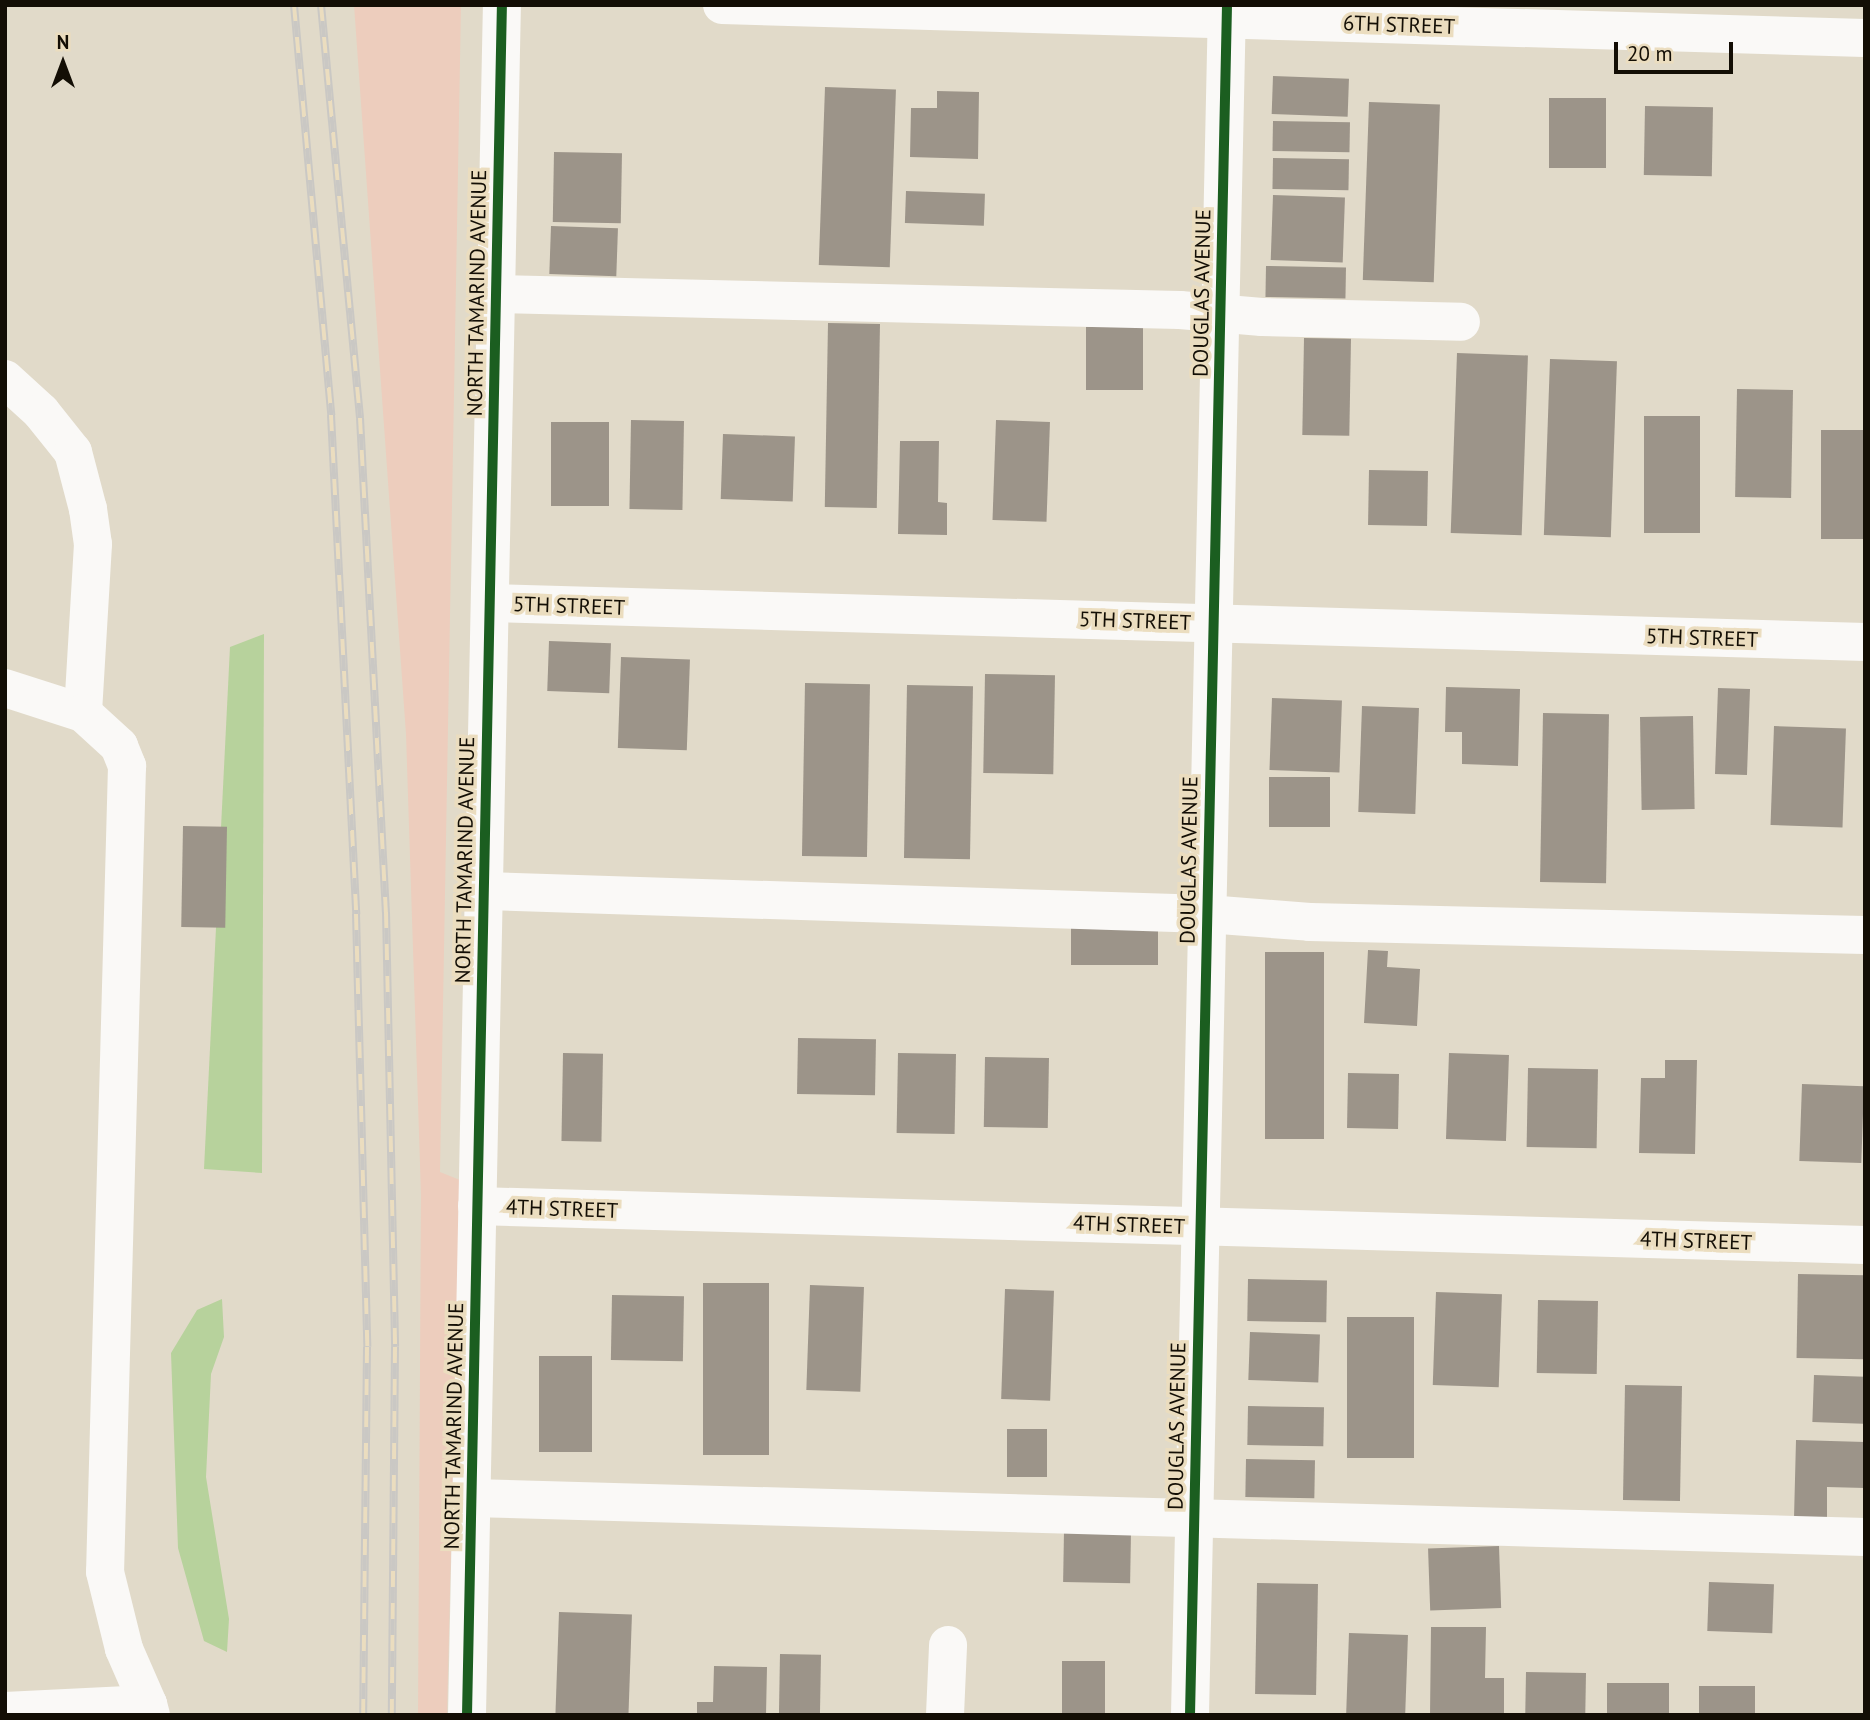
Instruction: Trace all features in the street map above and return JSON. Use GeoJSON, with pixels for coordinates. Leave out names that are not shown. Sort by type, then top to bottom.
{"type":"FeatureCollection","features":[{"type":"Feature","properties":{"kind":"street","name":"NORTH TAMARIND AVENUE"},"geometry":{"type":"LineString","coordinates":[[467,1715],[502,5]]}},
{"type":"Feature","properties":{"kind":"street","name":"6TH STREET"},"geometry":{"type":"LineString","coordinates":[[722,5],[1227,13],[1865,38]]}},
{"type":"Feature","properties":{"kind":"street","name":"DOUGLAS AVENUE"},"geometry":{"type":"LineString","coordinates":[[1190,1715],[1227,13]]}},
{"type":"Feature","properties":{"kind":"street"},"geometry":{"type":"LineString","coordinates":[[496,294],[1461,322]]}},
{"type":"Feature","properties":{"kind":"street"},"geometry":{"type":"LineString","coordinates":[[5,379],[41,412],[73,452],[88,509],[93,544],[83,713]]}},
{"type":"Feature","properties":{"kind":"street","name":"5TH STREET"},"geometry":{"type":"LineString","coordinates":[[490,604],[1865,642]]}},
{"type":"Feature","properties":{"kind":"street"},"geometry":{"type":"LineString","coordinates":[[5,688],[83,713],[119,746],[127,766],[105,1572],[124,1649],[150,1710],[5,1711]]}},
{"type":"Feature","properties":{"kind":"street"},"geometry":{"type":"LineString","coordinates":[[484,891],[1207,914],[1310,922],[1865,935]]}},
{"type":"Feature","properties":{"kind":"street","name":"4TH STREET"},"geometry":{"type":"LineString","coordinates":[[477,1206],[1865,1245]]}},
{"type":"Feature","properties":{"kind":"street"},"geometry":{"type":"LineString","coordinates":[[471,1498],[1865,1537]]}},
{"type":"Feature","properties":{"kind":"street"},"geometry":{"type":"LineString","coordinates":[[945,1715],[948,1645]]}},
{"type":"Feature","properties":{"kind":"shaded area"},"geometry":{"type":"Polygon","coordinates":[[[354,5],[461,5],[440,1172],[460,1180],[447,1715],[418,1715],[421,1195],[406,734],[354,5]]]}},
{"type":"Feature","properties":{"kind":"shaded area"},"geometry":{"type":"Polygon","coordinates":[[[264,634],[262,1173],[204,1169],[230,647],[264,634]]]}},
{"type":"Feature","properties":{"kind":"shaded area"},"geometry":{"type":"Polygon","coordinates":[[[222,1299],[224,1337],[211,1374],[206,1477],[229,1619],[227,1652],[204,1641],[178,1548],[171,1353],[197,1310],[222,1299]]]}},
{"type":"Feature","properties":{"kind":"building"},"geometry":{"type":"Polygon","coordinates":[[[1273,76],[1349,79],[1348,117],[1272,114],[1273,76]]]}},
{"type":"Feature","properties":{"kind":"building"},"geometry":{"type":"Polygon","coordinates":[[[825,87],[896,89],[890,267],[819,265],[825,87]]]}},
{"type":"Feature","properties":{"kind":"building"},"geometry":{"type":"Polygon","coordinates":[[[937,91],[979,92],[978,159],[910,157],[911,108],[937,108],[937,91]]]}},
{"type":"Feature","properties":{"kind":"building"},"geometry":{"type":"Polygon","coordinates":[[[1549,98],[1606,98],[1606,168],[1549,168],[1549,98]]]}},
{"type":"Feature","properties":{"kind":"building"},"geometry":{"type":"Polygon","coordinates":[[[1369,102],[1440,104],[1434,282],[1363,280],[1369,102]]]}},
{"type":"Feature","properties":{"kind":"building"},"geometry":{"type":"Polygon","coordinates":[[[1645,106],[1713,107],[1712,176],[1644,175],[1645,106]]]}},
{"type":"Feature","properties":{"kind":"building"},"geometry":{"type":"Polygon","coordinates":[[[1273,121],[1350,122],[1349,152],[1272,151],[1273,121]]]}},
{"type":"Feature","properties":{"kind":"building"},"geometry":{"type":"Polygon","coordinates":[[[554,152],[622,153],[621,223],[553,222],[554,152]]]}},
{"type":"Feature","properties":{"kind":"building"},"geometry":{"type":"Polygon","coordinates":[[[1273,158],[1349,159],[1348,190],[1272,189],[1273,158]]]}},
{"type":"Feature","properties":{"kind":"building"},"geometry":{"type":"Polygon","coordinates":[[[906,191],[985,194],[984,226],[905,223],[906,191]]]}},
{"type":"Feature","properties":{"kind":"building"},"geometry":{"type":"Polygon","coordinates":[[[1273,195],[1345,198],[1343,262],[1271,260],[1273,195]]]}},
{"type":"Feature","properties":{"kind":"building"},"geometry":{"type":"Polygon","coordinates":[[[551,226],[618,228],[616,276],[549,274],[551,226]]]}},
{"type":"Feature","properties":{"kind":"building"},"geometry":{"type":"Polygon","coordinates":[[[1266,266],[1346,267],[1345,298],[1265,297],[1266,266]]]}},
{"type":"Feature","properties":{"kind":"building"},"geometry":{"type":"Polygon","coordinates":[[[828,323],[880,324],[877,508],[825,507],[828,323]]]}},
{"type":"Feature","properties":{"kind":"building"},"geometry":{"type":"Polygon","coordinates":[[[1086,327],[1143,327],[1143,390],[1086,390],[1086,327]]]}},
{"type":"Feature","properties":{"kind":"building"},"geometry":{"type":"Polygon","coordinates":[[[1304,338],[1351,339],[1349,436],[1302,435],[1304,338]]]}},
{"type":"Feature","properties":{"kind":"building"},"geometry":{"type":"Polygon","coordinates":[[[1457,353],[1528,355],[1522,535],[1451,533],[1457,353]]]}},
{"type":"Feature","properties":{"kind":"building"},"geometry":{"type":"Polygon","coordinates":[[[1550,359],[1617,361],[1611,537],[1544,535],[1550,359]]]}},
{"type":"Feature","properties":{"kind":"building"},"geometry":{"type":"Polygon","coordinates":[[[1737,389],[1793,390],[1791,498],[1735,497],[1737,389]]]}},
{"type":"Feature","properties":{"kind":"building"},"geometry":{"type":"Polygon","coordinates":[[[1644,416],[1700,416],[1700,533],[1644,533],[1644,416]]]}},
{"type":"Feature","properties":{"kind":"building"},"geometry":{"type":"Polygon","coordinates":[[[631,420],[684,421],[682,510],[629,509],[631,420]]]}},
{"type":"Feature","properties":{"kind":"building"},"geometry":{"type":"Polygon","coordinates":[[[996,420],[1050,422],[1046,522],[993,520],[996,420]]]}},
{"type":"Feature","properties":{"kind":"building"},"geometry":{"type":"Polygon","coordinates":[[[551,422],[609,422],[609,506],[551,506],[551,422]]]}},
{"type":"Feature","properties":{"kind":"building"},"geometry":{"type":"Polygon","coordinates":[[[1821,430],[1865,430],[1865,539],[1821,539],[1821,430]]]}},
{"type":"Feature","properties":{"kind":"building"},"geometry":{"type":"Polygon","coordinates":[[[723,434],[795,437],[793,501],[721,499],[723,434]]]}},
{"type":"Feature","properties":{"kind":"building"},"geometry":{"type":"Polygon","coordinates":[[[900,441],[939,441],[938,502],[947,503],[947,535],[898,534],[900,441]]]}},
{"type":"Feature","properties":{"kind":"building"},"geometry":{"type":"Polygon","coordinates":[[[1369,470],[1428,471],[1427,526],[1368,525],[1369,470]]]}},
{"type":"Feature","properties":{"kind":"building"},"geometry":{"type":"Polygon","coordinates":[[[549,641],[611,643],[609,693],[547,691],[549,641]]]}},
{"type":"Feature","properties":{"kind":"building"},"geometry":{"type":"Polygon","coordinates":[[[621,657],[690,659],[687,750],[618,748],[621,657]]]}},
{"type":"Feature","properties":{"kind":"building"},"geometry":{"type":"Polygon","coordinates":[[[985,674],[1055,675],[1053,774],[983,773],[985,674]]]}},
{"type":"Feature","properties":{"kind":"building"},"geometry":{"type":"Polygon","coordinates":[[[805,683],[870,684],[867,857],[802,856],[805,683]]]}},
{"type":"Feature","properties":{"kind":"building"},"geometry":{"type":"Polygon","coordinates":[[[907,685],[973,686],[970,859],[904,858],[907,685]]]}},
{"type":"Feature","properties":{"kind":"building"},"geometry":{"type":"Polygon","coordinates":[[[1446,687],[1520,689],[1518,766],[1462,764],[1462,732],[1445,732],[1446,687]]]}},
{"type":"Feature","properties":{"kind":"building"},"geometry":{"type":"Polygon","coordinates":[[[1718,688],[1750,689],[1747,775],[1715,774],[1718,688]]]}},
{"type":"Feature","properties":{"kind":"building"},"geometry":{"type":"Polygon","coordinates":[[[1272,698],[1342,700],[1339,772],[1269,770],[1272,698]]]}},
{"type":"Feature","properties":{"kind":"building"},"geometry":{"type":"Polygon","coordinates":[[[1362,706],[1419,708],[1415,814],[1358,812],[1362,706]]]}},
{"type":"Feature","properties":{"kind":"building"},"geometry":{"type":"Polygon","coordinates":[[[1543,713],[1609,714],[1606,883],[1540,882],[1543,713]]]}},
{"type":"Feature","properties":{"kind":"building"},"geometry":{"type":"Polygon","coordinates":[[[1693,716],[1695,809],[1642,810],[1640,717],[1693,716]]]}},
{"type":"Feature","properties":{"kind":"building"},"geometry":{"type":"Polygon","coordinates":[[[1774,726],[1846,729],[1843,827],[1771,825],[1774,726]]]}},
{"type":"Feature","properties":{"kind":"building"},"geometry":{"type":"Polygon","coordinates":[[[1269,777],[1330,777],[1330,827],[1269,827],[1269,777]]]}},
{"type":"Feature","properties":{"kind":"building"},"geometry":{"type":"Polygon","coordinates":[[[183,826],[227,827],[225,928],[181,927],[183,826]]]}},
{"type":"Feature","properties":{"kind":"building"},"geometry":{"type":"Polygon","coordinates":[[[1071,920],[1158,920],[1158,965],[1071,965],[1071,920]]]}},
{"type":"Feature","properties":{"kind":"building"},"geometry":{"type":"Polygon","coordinates":[[[1368,950],[1388,951],[1387,967],[1420,969],[1417,1026],[1364,1023],[1368,950]]]}},
{"type":"Feature","properties":{"kind":"building"},"geometry":{"type":"Polygon","coordinates":[[[1265,952],[1324,952],[1324,1139],[1265,1139],[1265,952]]]}},
{"type":"Feature","properties":{"kind":"building"},"geometry":{"type":"Polygon","coordinates":[[[798,1038],[876,1039],[875,1095],[797,1094],[798,1038]]]}},
{"type":"Feature","properties":{"kind":"building"},"geometry":{"type":"Polygon","coordinates":[[[563,1053],[603,1054],[601,1142],[561,1141],[563,1053]]]}},
{"type":"Feature","properties":{"kind":"building"},"geometry":{"type":"Polygon","coordinates":[[[898,1053],[956,1054],[955,1134],[897,1133],[898,1053]]]}},
{"type":"Feature","properties":{"kind":"building"},"geometry":{"type":"Polygon","coordinates":[[[1449,1053],[1509,1055],[1506,1141],[1446,1139],[1449,1053]]]}},
{"type":"Feature","properties":{"kind":"building"},"geometry":{"type":"Polygon","coordinates":[[[985,1057],[1049,1058],[1048,1128],[984,1127],[985,1057]]]}},
{"type":"Feature","properties":{"kind":"building"},"geometry":{"type":"Polygon","coordinates":[[[1665,1060],[1697,1060],[1695,1154],[1639,1153],[1641,1078],[1665,1078],[1665,1060]]]}},
{"type":"Feature","properties":{"kind":"building"},"geometry":{"type":"Polygon","coordinates":[[[1528,1068],[1598,1069],[1597,1148],[1527,1147],[1528,1068]]]}},
{"type":"Feature","properties":{"kind":"building"},"geometry":{"type":"Polygon","coordinates":[[[1348,1073],[1399,1074],[1398,1129],[1347,1128],[1348,1073]]]}},
{"type":"Feature","properties":{"kind":"building"},"geometry":{"type":"Polygon","coordinates":[[[1802,1084],[1864,1086],[1861,1163],[1799,1161],[1802,1084]]]}},
{"type":"Feature","properties":{"kind":"building"},"geometry":{"type":"Polygon","coordinates":[[[1798,1274],[1865,1275],[1864,1359],[1797,1358],[1798,1274]]]}},
{"type":"Feature","properties":{"kind":"building"},"geometry":{"type":"Polygon","coordinates":[[[1248,1279],[1327,1280],[1326,1322],[1247,1321],[1248,1279]]]}},
{"type":"Feature","properties":{"kind":"building"},"geometry":{"type":"Polygon","coordinates":[[[703,1283],[769,1283],[769,1455],[703,1455],[703,1283]]]}},
{"type":"Feature","properties":{"kind":"building"},"geometry":{"type":"Polygon","coordinates":[[[810,1285],[864,1287],[860,1392],[806,1390],[810,1285]]]}},
{"type":"Feature","properties":{"kind":"building"},"geometry":{"type":"Polygon","coordinates":[[[1005,1289],[1054,1291],[1050,1401],[1001,1399],[1005,1289]]]}},
{"type":"Feature","properties":{"kind":"building"},"geometry":{"type":"Polygon","coordinates":[[[1436,1292],[1502,1294],[1499,1387],[1433,1385],[1436,1292]]]}},
{"type":"Feature","properties":{"kind":"building"},"geometry":{"type":"Polygon","coordinates":[[[612,1295],[684,1296],[683,1361],[611,1360],[612,1295]]]}},
{"type":"Feature","properties":{"kind":"building"},"geometry":{"type":"Polygon","coordinates":[[[1538,1300],[1598,1301],[1597,1374],[1537,1373],[1538,1300]]]}},
{"type":"Feature","properties":{"kind":"building"},"geometry":{"type":"Polygon","coordinates":[[[1347,1317],[1414,1317],[1414,1458],[1347,1458],[1347,1317]]]}},
{"type":"Feature","properties":{"kind":"building"},"geometry":{"type":"Polygon","coordinates":[[[1250,1332],[1320,1334],[1318,1382],[1248,1380],[1250,1332]]]}},
{"type":"Feature","properties":{"kind":"building"},"geometry":{"type":"Polygon","coordinates":[[[539,1356],[592,1356],[592,1452],[539,1452],[539,1356]]]}},
{"type":"Feature","properties":{"kind":"building"},"geometry":{"type":"Polygon","coordinates":[[[1814,1375],[1865,1377],[1863,1424],[1812,1422],[1814,1375]]]}},
{"type":"Feature","properties":{"kind":"building"},"geometry":{"type":"Polygon","coordinates":[[[1625,1385],[1682,1386],[1680,1501],[1623,1500],[1625,1385]]]}},
{"type":"Feature","properties":{"kind":"building"},"geometry":{"type":"Polygon","coordinates":[[[1248,1406],[1324,1407],[1323,1446],[1247,1445],[1248,1406]]]}},
{"type":"Feature","properties":{"kind":"building"},"geometry":{"type":"Polygon","coordinates":[[[1007,1429],[1047,1429],[1047,1477],[1007,1477],[1007,1429]]]}},
{"type":"Feature","properties":{"kind":"building"},"geometry":{"type":"Polygon","coordinates":[[[1796,1440],[1865,1442],[1865,1488],[1827,1487],[1827,1518],[1794,1518],[1796,1440]]]}},
{"type":"Feature","properties":{"kind":"building"},"geometry":{"type":"Polygon","coordinates":[[[1246,1459],[1315,1460],[1314,1498],[1245,1497],[1246,1459]]]}},
{"type":"Feature","properties":{"kind":"building"},"geometry":{"type":"Polygon","coordinates":[[[1064,1531],[1131,1532],[1130,1583],[1063,1582],[1064,1531]]]}},
{"type":"Feature","properties":{"kind":"building"},"geometry":{"type":"Polygon","coordinates":[[[1499,1546],[1501,1608],[1430,1610],[1428,1548],[1499,1546]]]}},
{"type":"Feature","properties":{"kind":"building"},"geometry":{"type":"Polygon","coordinates":[[[1709,1582],[1774,1584],[1772,1633],[1707,1631],[1709,1582]]]}},
{"type":"Feature","properties":{"kind":"building"},"geometry":{"type":"Polygon","coordinates":[[[1257,1583],[1318,1584],[1316,1695],[1255,1694],[1257,1583]]]}},
{"type":"Feature","properties":{"kind":"building"},"geometry":{"type":"Polygon","coordinates":[[[559,1612],[632,1615],[628,1715],[555,1714],[559,1612]]]}},
{"type":"Feature","properties":{"kind":"building"},"geometry":{"type":"Polygon","coordinates":[[[1431,1627],[1486,1627],[1485,1678],[1504,1678],[1504,1715],[1430,1715],[1431,1627]]]}},
{"type":"Feature","properties":{"kind":"building"},"geometry":{"type":"Polygon","coordinates":[[[1349,1633],[1408,1635],[1405,1715],[1346,1715],[1349,1633]]]}},
{"type":"Feature","properties":{"kind":"building"},"geometry":{"type":"Polygon","coordinates":[[[780,1654],[821,1655],[820,1715],[779,1715],[780,1654]]]}},
{"type":"Feature","properties":{"kind":"building"},"geometry":{"type":"Polygon","coordinates":[[[1062,1661],[1105,1661],[1105,1715],[1062,1715],[1062,1661]]]}},
{"type":"Feature","properties":{"kind":"building"},"geometry":{"type":"Polygon","coordinates":[[[714,1666],[767,1667],[766,1715],[697,1715],[697,1702],[713,1702],[714,1666]]]}},
{"type":"Feature","properties":{"kind":"building"},"geometry":{"type":"Polygon","coordinates":[[[1526,1672],[1586,1673],[1585,1715],[1525,1715],[1526,1672]]]}},
{"type":"Feature","properties":{"kind":"building"},"geometry":{"type":"Polygon","coordinates":[[[1607,1683],[1669,1683],[1669,1715],[1607,1715],[1607,1683]]]}},
{"type":"Feature","properties":{"kind":"building"},"geometry":{"type":"Polygon","coordinates":[[[1699,1686],[1755,1686],[1755,1715],[1699,1715],[1699,1686]]]}},
{"type":"Feature","properties":{"kind":"railway"},"geometry":{"type":"LineString","coordinates":[[294,5],[331,415],[356,914],[367,1347],[363,1715]]}},
{"type":"Feature","properties":{"kind":"railway"},"geometry":{"type":"LineString","coordinates":[[321,5],[360,418],[386,912],[395,1347],[392,1715]]}},
{"type":"Feature","properties":{"kind":"cycle path"},"geometry":{"type":"LineString","coordinates":[[467,1715],[502,5]]}},
{"type":"Feature","properties":{"kind":"cycle path"},"geometry":{"type":"LineString","coordinates":[[1190,1715],[1227,5]]}}]}
